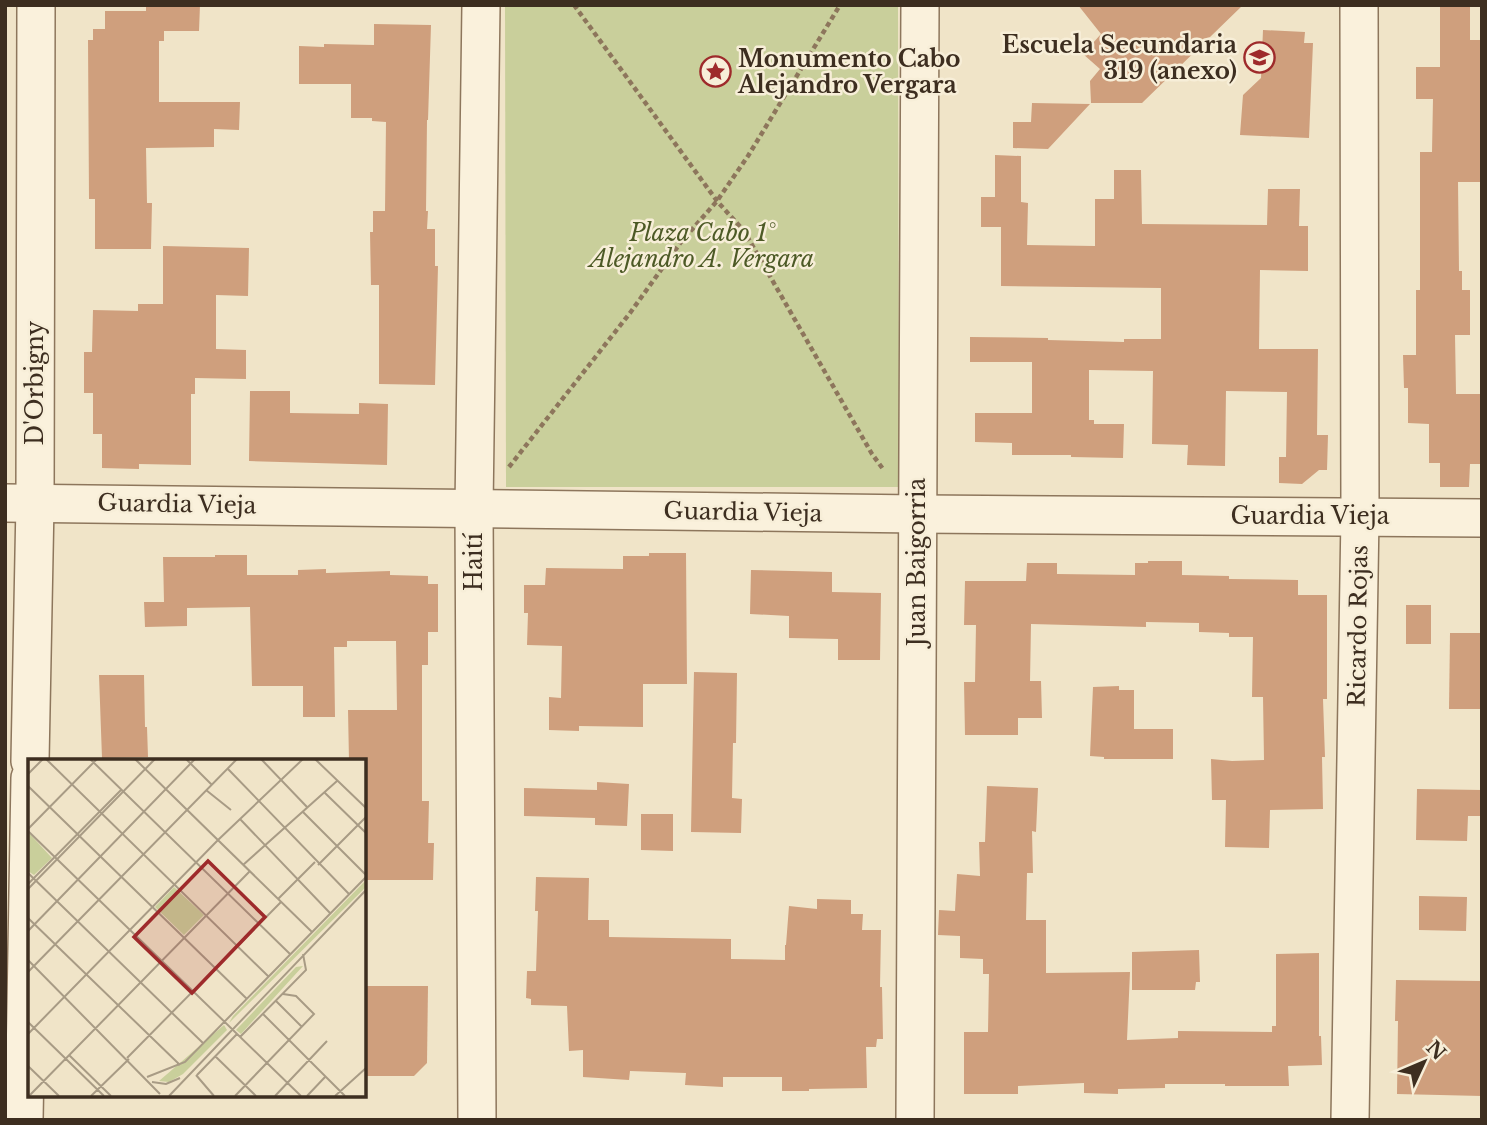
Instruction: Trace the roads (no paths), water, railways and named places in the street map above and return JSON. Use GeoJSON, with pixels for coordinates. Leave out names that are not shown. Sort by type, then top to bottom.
{"type":"FeatureCollection","features":[{"type":"Feature","properties":{"kind":"street","name":"D'Orbigny"},"geometry":{"type":"LineString","coordinates":[[30,759],[20,503],[36,5]]}},
{"type":"Feature","properties":{"kind":"street","name":"Haití"},"geometry":{"type":"LineString","coordinates":[[477,1120],[474,508],[481,5]]}},
{"type":"Feature","properties":{"kind":"street","name":"Juan Baigorria"},"geometry":{"type":"LineString","coordinates":[[915,1120],[920,5]]}},
{"type":"Feature","properties":{"kind":"street","name":"Ricardo Rojas"},"geometry":{"type":"LineString","coordinates":[[1350,1120],[1360,516],[1359,5]]}},
{"type":"Feature","properties":{"kind":"street","name":"Guardia Vieja"},"geometry":{"type":"LineString","coordinates":[[20,503],[1482,518]]}},
{"type":"Feature","properties":{"kind":"street"},"geometry":{"type":"LineString","coordinates":[[24,1120],[28,892]]}},
{"type":"Feature","properties":{"kind":"place","name":"Escuela Secundaria 319 (anexo)"},"geometry":{"type":"Point","coordinates":[1260,58]}},
{"type":"Feature","properties":{"kind":"place","name":"Monumento Cabo Alejandro Vergara"},"geometry":{"type":"Point","coordinates":[715,72]}},
{"type":"Feature","properties":{"kind":"park label","name":"Plaza Cabo 1° Alejandro A. Vergara"},"geometry":{"type":"Point","coordinates":[702,246]}}]}
